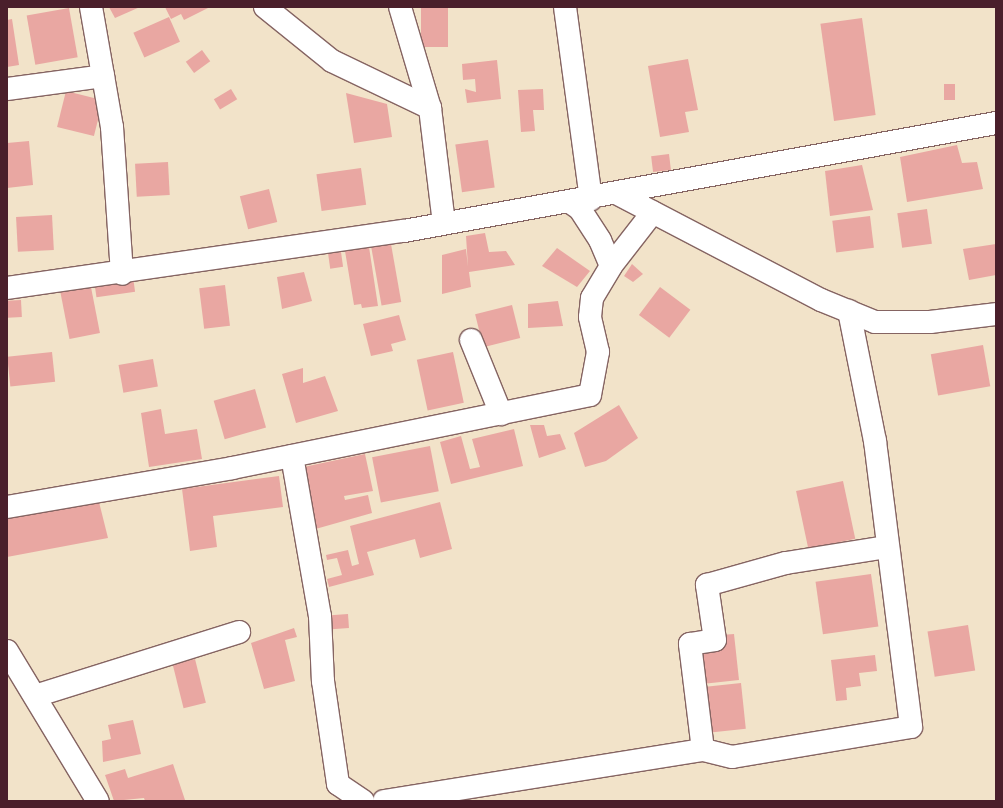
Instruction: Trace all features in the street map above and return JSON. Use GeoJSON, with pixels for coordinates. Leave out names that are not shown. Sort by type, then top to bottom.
{"type":"FeatureCollection","features":[{"type":"Feature","properties":{"kind":"street"},"geometry":{"type":"LineString","coordinates":[[91,7],[112,128],[122,274]]}},
{"type":"Feature","properties":{"kind":"street"},"geometry":{"type":"LineString","coordinates":[[265,7],[332,61],[430,108]]}},
{"type":"Feature","properties":{"kind":"street"},"geometry":{"type":"LineString","coordinates":[[400,7],[430,108],[444,223]]}},
{"type":"Feature","properties":{"kind":"street"},"geometry":{"type":"LineString","coordinates":[[565,7],[581,201],[580,209],[596,233],[611,266]]}},
{"type":"Feature","properties":{"kind":"street"},"geometry":{"type":"LineString","coordinates":[[7,89],[103,76]]}},
{"type":"Feature","properties":{"kind":"street"},"geometry":{"type":"LineString","coordinates":[[7,288],[122,274],[581,201],[996,123]]}},
{"type":"Feature","properties":{"kind":"street"},"geometry":{"type":"LineString","coordinates":[[618,194],[849,311],[875,322],[930,322],[996,314]]}},
{"type":"Feature","properties":{"kind":"street"},"geometry":{"type":"LineString","coordinates":[[7,507],[292,456],[590,395],[598,352],[590,317],[592,298],[611,266],[653,212]]}},
{"type":"Feature","properties":{"kind":"street"},"geometry":{"type":"LineString","coordinates":[[384,801],[703,750],[732,757],[912,727],[886,547],[875,442],[849,311]]}},
{"type":"Feature","properties":{"kind":"street"},"geometry":{"type":"LineString","coordinates":[[471,340],[501,414]]}},
{"type":"Feature","properties":{"kind":"street"},"geometry":{"type":"LineString","coordinates":[[292,456],[320,616],[323,682],[338,784],[363,801]]}},
{"type":"Feature","properties":{"kind":"street"},"geometry":{"type":"LineString","coordinates":[[703,750],[690,644],[715,640],[707,585],[786,562],[886,547]]}},
{"type":"Feature","properties":{"kind":"street"},"geometry":{"type":"LineString","coordinates":[[34,696],[239,632]]}},
{"type":"Feature","properties":{"kind":"street"},"geometry":{"type":"LineString","coordinates":[[7,651],[98,801]]}},
{"type":"Feature","properties":{"kind":"building"},"geometry":{"type":"Polygon","coordinates":[[[109,7],[140,7],[115,18],[109,7]]]}},
{"type":"Feature","properties":{"kind":"building"},"geometry":{"type":"Polygon","coordinates":[[[165,7],[210,7],[184,20],[181,14],[171,19],[165,7]]]}},
{"type":"Feature","properties":{"kind":"building"},"geometry":{"type":"Polygon","coordinates":[[[421,7],[448,7],[448,47],[421,47],[421,7]]]}},
{"type":"Feature","properties":{"kind":"building"},"geometry":{"type":"Polygon","coordinates":[[[69,8],[78,57],[35,65],[27,15],[69,8]]]}},
{"type":"Feature","properties":{"kind":"building"},"geometry":{"type":"Polygon","coordinates":[[[169,17],[180,42],[144,58],[133,33],[169,17]]]}},
{"type":"Feature","properties":{"kind":"building"},"geometry":{"type":"Polygon","coordinates":[[[862,18],[876,115],[834,121],[820,24],[862,18]]]}},
{"type":"Feature","properties":{"kind":"building"},"geometry":{"type":"Polygon","coordinates":[[[12,19],[19,65],[7,67],[7,20],[12,19]]]}},
{"type":"Feature","properties":{"kind":"building"},"geometry":{"type":"Polygon","coordinates":[[[202,50],[210,61],[194,73],[186,62],[202,50]]]}},
{"type":"Feature","properties":{"kind":"building"},"geometry":{"type":"Polygon","coordinates":[[[688,59],[698,110],[685,112],[689,132],[660,137],[648,66],[688,59]]]}},
{"type":"Feature","properties":{"kind":"building"},"geometry":{"type":"Polygon","coordinates":[[[497,60],[501,99],[467,103],[465,89],[476,92],[475,79],[463,80],[462,64],[497,60]]]}},
{"type":"Feature","properties":{"kind":"building"},"geometry":{"type":"Polygon","coordinates":[[[944,84],[955,84],[955,100],[944,100],[944,84]]]}},
{"type":"Feature","properties":{"kind":"building"},"geometry":{"type":"Polygon","coordinates":[[[231,89],[237,99],[220,110],[214,99],[231,89]]]}},
{"type":"Feature","properties":{"kind":"building"},"geometry":{"type":"Polygon","coordinates":[[[543,89],[544,110],[533,110],[535,131],[521,132],[518,90],[543,89]]]}},
{"type":"Feature","properties":{"kind":"building"},"geometry":{"type":"Polygon","coordinates":[[[66,91],[103,100],[94,136],[57,127],[66,91]]]}},
{"type":"Feature","properties":{"kind":"building"},"geometry":{"type":"Polygon","coordinates":[[[346,93],[387,104],[392,137],[354,143],[346,93]]]}},
{"type":"Feature","properties":{"kind":"building"},"geometry":{"type":"Polygon","coordinates":[[[488,140],[495,188],[462,192],[455,145],[488,140]]]}},
{"type":"Feature","properties":{"kind":"building"},"geometry":{"type":"Polygon","coordinates":[[[29,141],[33,185],[7,188],[7,143],[29,141]]]}},
{"type":"Feature","properties":{"kind":"building"},"geometry":{"type":"Polygon","coordinates":[[[957,145],[962,163],[977,162],[983,189],[907,202],[900,157],[957,145]]]}},
{"type":"Feature","properties":{"kind":"building"},"geometry":{"type":"Polygon","coordinates":[[[669,154],[671,170],[653,172],[651,156],[669,154]]]}},
{"type":"Feature","properties":{"kind":"building"},"geometry":{"type":"Polygon","coordinates":[[[168,162],[170,195],[137,197],[135,164],[168,162]]]}},
{"type":"Feature","properties":{"kind":"building"},"geometry":{"type":"Polygon","coordinates":[[[862,165],[873,210],[830,216],[825,171],[862,165]]]}},
{"type":"Feature","properties":{"kind":"building"},"geometry":{"type":"Polygon","coordinates":[[[361,168],[366,205],[322,211],[316,174],[361,168]]]}},
{"type":"Feature","properties":{"kind":"building"},"geometry":{"type":"Polygon","coordinates":[[[269,189],[277,222],[248,229],[240,196],[269,189]]]}},
{"type":"Feature","properties":{"kind":"building"},"geometry":{"type":"Polygon","coordinates":[[[927,209],[932,244],[902,248],[897,213],[927,209]]]}},
{"type":"Feature","properties":{"kind":"building"},"geometry":{"type":"Polygon","coordinates":[[[52,215],[54,250],[18,252],[16,217],[52,215]]]}},
{"type":"Feature","properties":{"kind":"building"},"geometry":{"type":"Polygon","coordinates":[[[870,216],[874,248],[836,252],[832,221],[870,216]]]}},
{"type":"Feature","properties":{"kind":"building"},"geometry":{"type":"Polygon","coordinates":[[[485,233],[489,252],[506,251],[515,265],[469,272],[471,287],[442,294],[442,255],[466,249],[468,267],[466,236],[485,233]]]}},
{"type":"Feature","properties":{"kind":"building"},"geometry":{"type":"Polygon","coordinates":[[[391,244],[401,302],[382,306],[371,247],[391,244]]]}},
{"type":"Feature","properties":{"kind":"building"},"geometry":{"type":"Polygon","coordinates":[[[996,244],[996,275],[969,280],[963,249],[996,244]]]}},
{"type":"Feature","properties":{"kind":"building"},"geometry":{"type":"Polygon","coordinates":[[[369,247],[378,306],[362,308],[361,304],[354,305],[345,251],[369,247]]]}},
{"type":"Feature","properties":{"kind":"building"},"geometry":{"type":"Polygon","coordinates":[[[557,248],[590,271],[577,287],[542,266],[557,248]]]}},
{"type":"Feature","properties":{"kind":"building"},"geometry":{"type":"Polygon","coordinates":[[[341,252],[343,267],[330,269],[328,254],[341,252]]]}},
{"type":"Feature","properties":{"kind":"building"},"geometry":{"type":"Polygon","coordinates":[[[632,264],[643,274],[633,282],[624,276],[632,264]]]}},
{"type":"Feature","properties":{"kind":"building"},"geometry":{"type":"Polygon","coordinates":[[[304,272],[312,301],[282,309],[277,277],[304,272]]]}},
{"type":"Feature","properties":{"kind":"building"},"geometry":{"type":"Polygon","coordinates":[[[133,277],[135,292],[96,297],[94,282],[133,277]]]}},
{"type":"Feature","properties":{"kind":"building"},"geometry":{"type":"Polygon","coordinates":[[[90,282],[100,333],[69,339],[60,288],[90,282]]]}},
{"type":"Feature","properties":{"kind":"building"},"geometry":{"type":"Polygon","coordinates":[[[225,285],[230,326],[204,329],[199,288],[225,285]]]}},
{"type":"Feature","properties":{"kind":"building"},"geometry":{"type":"Polygon","coordinates":[[[660,287],[690,310],[669,338],[639,315],[660,287]]]}},
{"type":"Feature","properties":{"kind":"building"},"geometry":{"type":"Polygon","coordinates":[[[21,300],[22,317],[8,318],[7,301],[21,300]]]}},
{"type":"Feature","properties":{"kind":"building"},"geometry":{"type":"Polygon","coordinates":[[[558,301],[563,326],[528,328],[528,304],[558,301]]]}},
{"type":"Feature","properties":{"kind":"building"},"geometry":{"type":"Polygon","coordinates":[[[512,305],[520,338],[483,347],[475,314],[512,305]]]}},
{"type":"Feature","properties":{"kind":"building"},"geometry":{"type":"Polygon","coordinates":[[[399,315],[406,340],[391,344],[393,351],[371,356],[363,324],[399,315]]]}},
{"type":"Feature","properties":{"kind":"building"},"geometry":{"type":"Polygon","coordinates":[[[983,345],[990,386],[938,396],[931,354],[983,345]]]}},
{"type":"Feature","properties":{"kind":"building"},"geometry":{"type":"Polygon","coordinates":[[[52,352],[55,382],[10,387],[7,357],[52,352]]]}},
{"type":"Feature","properties":{"kind":"building"},"geometry":{"type":"Polygon","coordinates":[[[453,352],[464,403],[428,411],[417,360],[453,352]]]}},
{"type":"Feature","properties":{"kind":"building"},"geometry":{"type":"Polygon","coordinates":[[[153,359],[158,387],[123,393],[119,365],[153,359]]]}},
{"type":"Feature","properties":{"kind":"building"},"geometry":{"type":"Polygon","coordinates":[[[303,368],[303,383],[325,376],[338,411],[296,423],[282,374],[303,368]]]}},
{"type":"Feature","properties":{"kind":"building"},"geometry":{"type":"Polygon","coordinates":[[[255,389],[266,427],[225,439],[214,401],[255,389]]]}},
{"type":"Feature","properties":{"kind":"building"},"geometry":{"type":"Polygon","coordinates":[[[619,405],[638,438],[606,461],[585,467],[574,433],[619,405]]]}},
{"type":"Feature","properties":{"kind":"building"},"geometry":{"type":"Polygon","coordinates":[[[161,409],[165,434],[197,429],[202,459],[149,467],[141,413],[161,409]]]}},
{"type":"Feature","properties":{"kind":"building"},"geometry":{"type":"Polygon","coordinates":[[[530,425],[544,425],[547,436],[560,434],[566,449],[539,458],[530,425]]]}},
{"type":"Feature","properties":{"kind":"building"},"geometry":{"type":"Polygon","coordinates":[[[514,429],[523,466],[451,484],[440,442],[461,436],[470,469],[480,467],[472,439],[514,429]]]}},
{"type":"Feature","properties":{"kind":"building"},"geometry":{"type":"Polygon","coordinates":[[[430,446],[439,491],[381,502],[372,457],[430,446]]]}},
{"type":"Feature","properties":{"kind":"building"},"geometry":{"type":"Polygon","coordinates":[[[365,454],[373,491],[344,496],[345,500],[368,495],[372,513],[312,530],[299,468],[365,454]]]}},
{"type":"Feature","properties":{"kind":"building"},"geometry":{"type":"Polygon","coordinates":[[[279,476],[283,507],[213,516],[217,547],[190,551],[182,489],[279,476]]]}},
{"type":"Feature","properties":{"kind":"building"},"geometry":{"type":"Polygon","coordinates":[[[843,481],[855,539],[808,549],[796,491],[843,481]]]}},
{"type":"Feature","properties":{"kind":"building"},"geometry":{"type":"Polygon","coordinates":[[[99,502],[108,538],[7,557],[7,514],[99,502]]]}},
{"type":"Feature","properties":{"kind":"building"},"geometry":{"type":"Polygon","coordinates":[[[440,502],[452,549],[420,558],[415,539],[367,552],[374,575],[329,587],[327,579],[342,575],[337,558],[327,560],[326,555],[348,550],[352,566],[359,564],[350,526],[440,502]]]}},
{"type":"Feature","properties":{"kind":"building"},"geometry":{"type":"Polygon","coordinates":[[[871,574],[878,626],[823,634],[816,582],[871,574]]]}},
{"type":"Feature","properties":{"kind":"building"},"geometry":{"type":"Polygon","coordinates":[[[348,614],[349,628],[328,629],[327,615],[348,614]]]}},
{"type":"Feature","properties":{"kind":"building"},"geometry":{"type":"Polygon","coordinates":[[[968,625],[975,670],[935,677],[928,631],[968,625]]]}},
{"type":"Feature","properties":{"kind":"building"},"geometry":{"type":"Polygon","coordinates":[[[294,628],[297,637],[285,640],[295,681],[264,689],[251,643],[294,628]]]}},
{"type":"Feature","properties":{"kind":"building"},"geometry":{"type":"Polygon","coordinates":[[[734,634],[739,680],[702,684],[698,649],[721,635],[734,634]]]}},
{"type":"Feature","properties":{"kind":"building"},"geometry":{"type":"Polygon","coordinates":[[[875,655],[877,671],[859,673],[861,686],[846,688],[847,700],[836,701],[831,660],[875,655]]]}},
{"type":"Feature","properties":{"kind":"building"},"geometry":{"type":"Polygon","coordinates":[[[195,659],[206,703],[184,708],[173,665],[195,659]]]}},
{"type":"Feature","properties":{"kind":"building"},"geometry":{"type":"Polygon","coordinates":[[[741,683],[746,729],[706,733],[701,687],[741,683]]]}},
{"type":"Feature","properties":{"kind":"building"},"geometry":{"type":"Polygon","coordinates":[[[133,720],[141,754],[103,762],[102,741],[111,739],[108,725],[133,720]]]}},
{"type":"Feature","properties":{"kind":"building"},"geometry":{"type":"Polygon","coordinates":[[[173,764],[185,800],[145,801],[144,798],[114,801],[105,775],[125,769],[128,778],[173,764]]]}}]}
